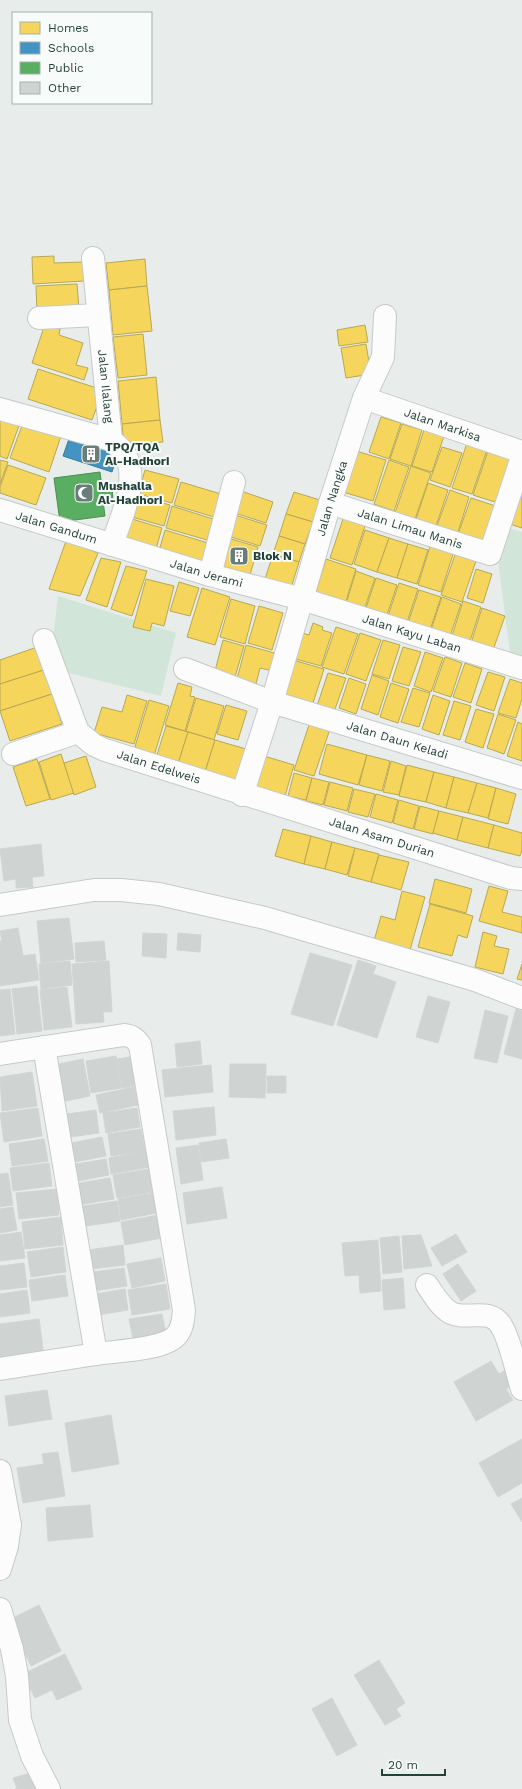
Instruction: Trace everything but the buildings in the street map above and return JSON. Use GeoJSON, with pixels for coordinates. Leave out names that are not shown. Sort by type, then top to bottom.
{"type":"FeatureCollection","features":[{"type":"Feature","properties":{"kind":"street","name":"Jalan Ilalang"},"geometry":{"type":"LineString","coordinates":[[93,258],[111,440],[125,454],[130,468],[129,493],[112,545]]}},
{"type":"Feature","properties":{"kind":"street"},"geometry":{"type":"LineString","coordinates":[[39,318],[98,315]]}},
{"type":"Feature","properties":{"kind":"street","name":"Jalan Nangka"},"geometry":{"type":"LineString","coordinates":[[242,795],[272,702],[330,503],[364,398],[383,357],[385,316]]}},
{"type":"Feature","properties":{"kind":"street","name":"Jalan Markisa"},"geometry":{"type":"LineString","coordinates":[[364,398],[522,452]]}},
{"type":"Feature","properties":{"kind":"street"},"geometry":{"type":"LineString","coordinates":[[0,408],[111,440]]}},
{"type":"Feature","properties":{"kind":"street","name":"Jalan Limau Manis"},"geometry":{"type":"LineString","coordinates":[[330,503],[490,554],[522,457]]}},
{"type":"Feature","properties":{"kind":"street"},"geometry":{"type":"LineString","coordinates":[[210,575],[234,482]]}},
{"type":"Feature","properties":{"kind":"street","name":"Jalan Gandum"},"geometry":{"type":"LineString","coordinates":[[0,510],[112,545]]}},
{"type":"Feature","properties":{"kind":"street","name":"Jalan Jerami"},"geometry":{"type":"LineString","coordinates":[[112,545],[210,575],[302,599]]}},
{"type":"Feature","properties":{"kind":"street","name":"Jalan Kayu Laban"},"geometry":{"type":"LineString","coordinates":[[302,599],[522,668]]}},
{"type":"Feature","properties":{"kind":"street"},"geometry":{"type":"LineString","coordinates":[[13,754],[78,732],[44,640]]}},
{"type":"Feature","properties":{"kind":"street","name":"Jalan Daun Keladi"},"geometry":{"type":"LineString","coordinates":[[185,670],[272,702],[522,778]]}},
{"type":"Feature","properties":{"kind":"street","name":"Jalan Edelweis"},"geometry":{"type":"LineString","coordinates":[[78,732],[94,745],[117,755],[242,795]]}},
{"type":"Feature","properties":{"kind":"street","name":"Jalan Asam Durian"},"geometry":{"type":"LineString","coordinates":[[242,795],[511,878],[522,879]]}},
{"type":"Feature","properties":{"kind":"street"},"geometry":{"type":"LineString","coordinates":[[0,906],[94,890],[121,890],[159,894],[265,918],[475,980],[522,998]]}},
{"type":"Feature","properties":{"kind":"street"},"geometry":{"type":"LineString","coordinates":[[0,1054],[124,1035],[131,1036],[136,1039],[140,1045],[184,1310],[182,1326],[176,1336],[168,1342],[155,1346],[0,1369]]}},
{"type":"Feature","properties":{"kind":"street"},"geometry":{"type":"LineString","coordinates":[[44,1047],[96,1354]]}},
{"type":"Feature","properties":{"kind":"street"},"geometry":{"type":"LineString","coordinates":[[427,1285],[445,1309],[453,1314],[480,1314],[493,1317],[502,1325],[522,1389]]}},
{"type":"Feature","properties":{"kind":"street"},"geometry":{"type":"LineString","coordinates":[[0,1474],[10,1525],[8,1546],[0,1570]]}},
{"type":"Feature","properties":{"kind":"street"},"geometry":{"type":"LineString","coordinates":[[0,1609],[12,1649],[17,1676],[20,1720],[32,1756],[50,1789]]}},
{"type":"Feature","properties":{"kind":"green space"},"geometry":{"type":"Polygon","coordinates":[[[501,526],[522,532],[522,663],[511,660],[496,546],[501,526]]]}},
{"type":"Feature","properties":{"kind":"green space"},"geometry":{"type":"Polygon","coordinates":[[[58,596],[176,633],[161,696],[69,673],[53,639],[58,596]]]}},
{"type":"Feature","properties":{"kind":"place","name":"TPQ/TQA Al-Hadhori"},"geometry":{"type":"Point","coordinates":[91,454]}},
{"type":"Feature","properties":{"kind":"place","name":"Mushalla Al-Hadhori"},"geometry":{"type":"Point","coordinates":[84,493]}},
{"type":"Feature","properties":{"kind":"place","name":"Blok N"},"geometry":{"type":"Point","coordinates":[239,556]}}]}
